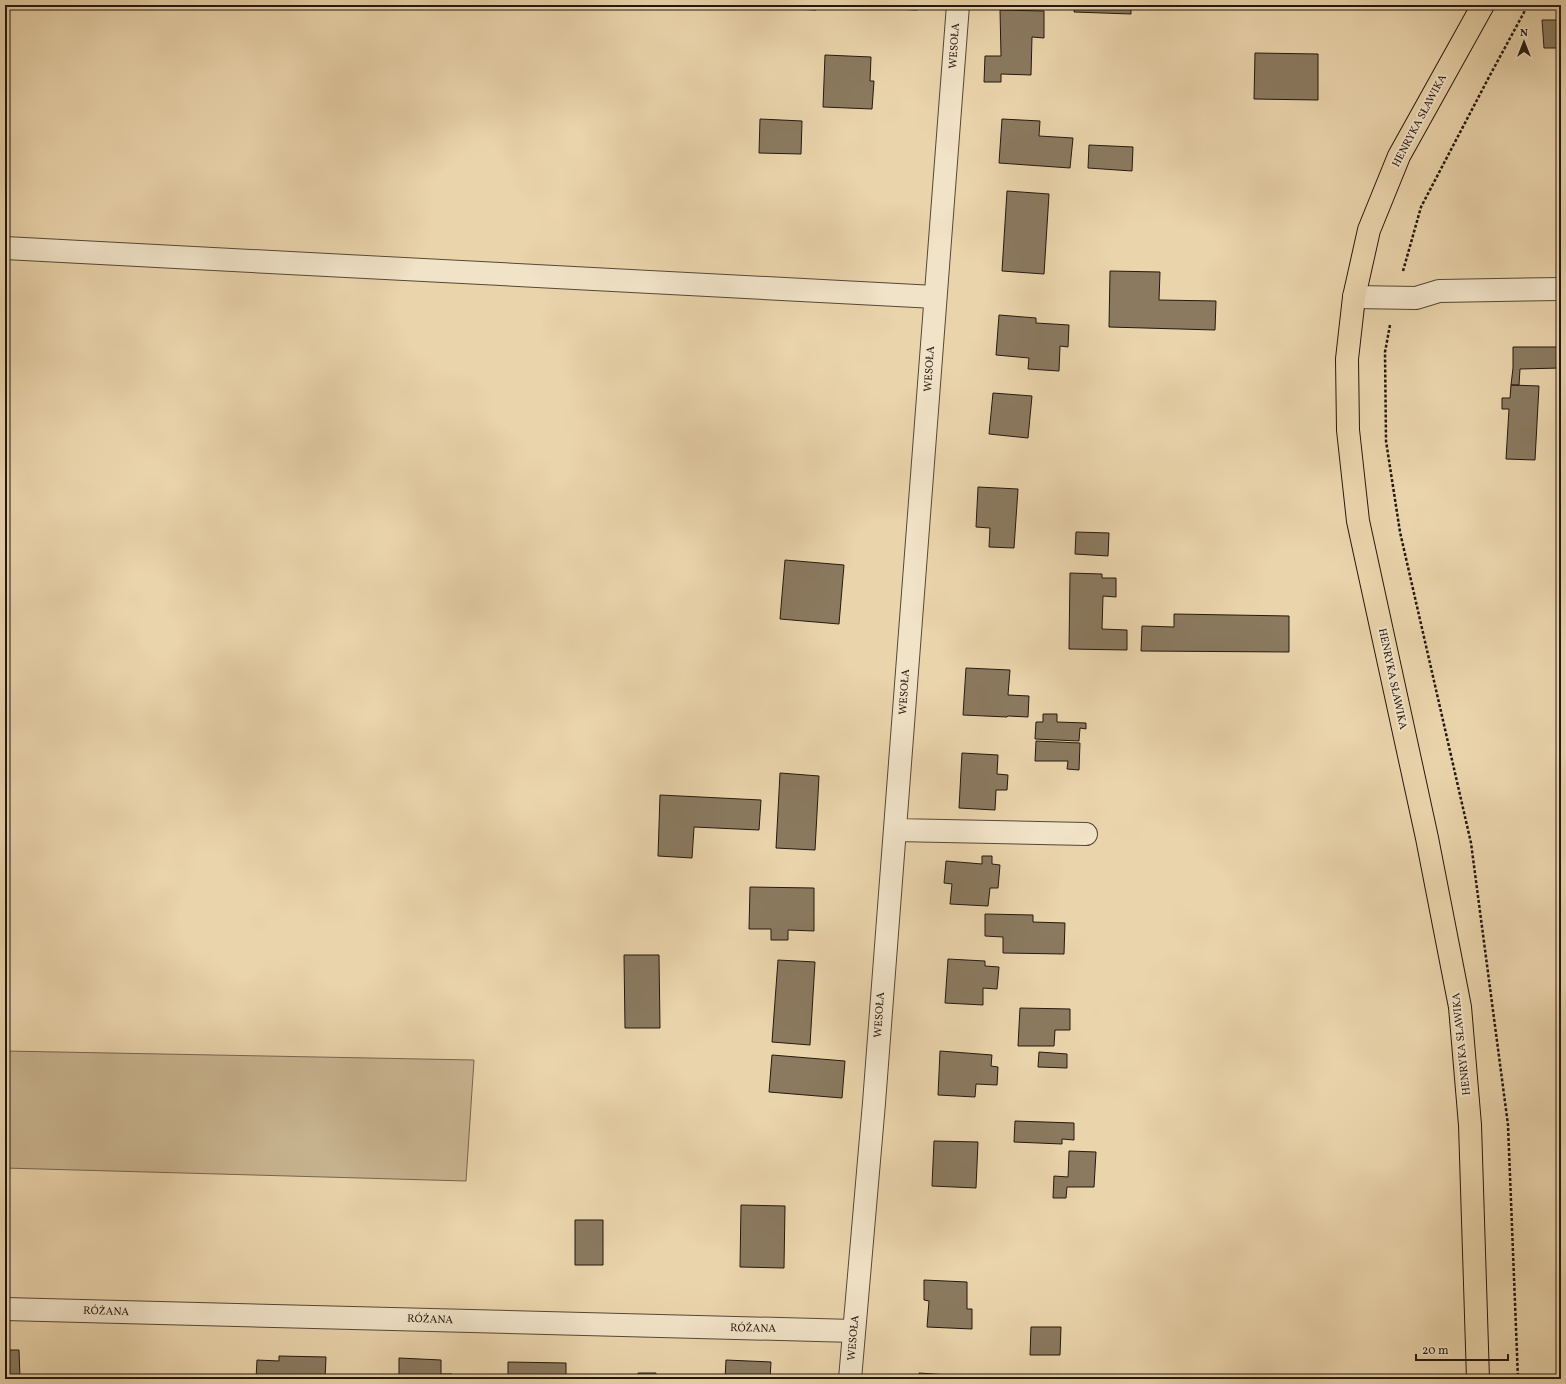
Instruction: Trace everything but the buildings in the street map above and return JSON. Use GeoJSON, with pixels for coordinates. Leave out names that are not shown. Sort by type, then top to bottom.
{"type":"FeatureCollection","features":[{"type":"Feature","properties":{"kind":"main road","name":"HENRYKA SŁAWIKA"},"geometry":{"type":"LineString","coordinates":[[1478,1379],[1470,1125],[1460,1007],[1425,830],[1358,521],[1348,430],[1347,359],[1354,297],[1369,230],[1399,156],[1483,5]]}},
{"type":"Feature","properties":{"kind":"street","name":"WESOŁA"},"geometry":{"type":"LineString","coordinates":[[850,1379],[874,1103],[958,5]]}},
{"type":"Feature","properties":{"kind":"street"},"geometry":{"type":"LineString","coordinates":[[5,248],[935,297]]}},
{"type":"Feature","properties":{"kind":"street"},"geometry":{"type":"LineString","coordinates":[[1354,297],[1416,298],[1439,291],[1561,289]]}},
{"type":"Feature","properties":{"kind":"street"},"geometry":{"type":"LineString","coordinates":[[895,830],[1086,834]]}},
{"type":"Feature","properties":{"kind":"street","name":"RÓŻANA"},"geometry":{"type":"LineString","coordinates":[[5,1309],[854,1331]]}},
{"type":"Feature","properties":{"kind":"path"},"geometry":{"type":"LineString","coordinates":[[1518,1379],[1508,1125],[1471,843],[1400,532],[1386,441],[1385,352],[1395,297],[1421,208],[1528,5]]}},
{"type":"Feature","properties":{"kind":"shaded area"},"geometry":{"type":"Polygon","coordinates":[[[5,1051],[474,1060],[466,1181],[5,1168],[5,1051]]]}}]}
